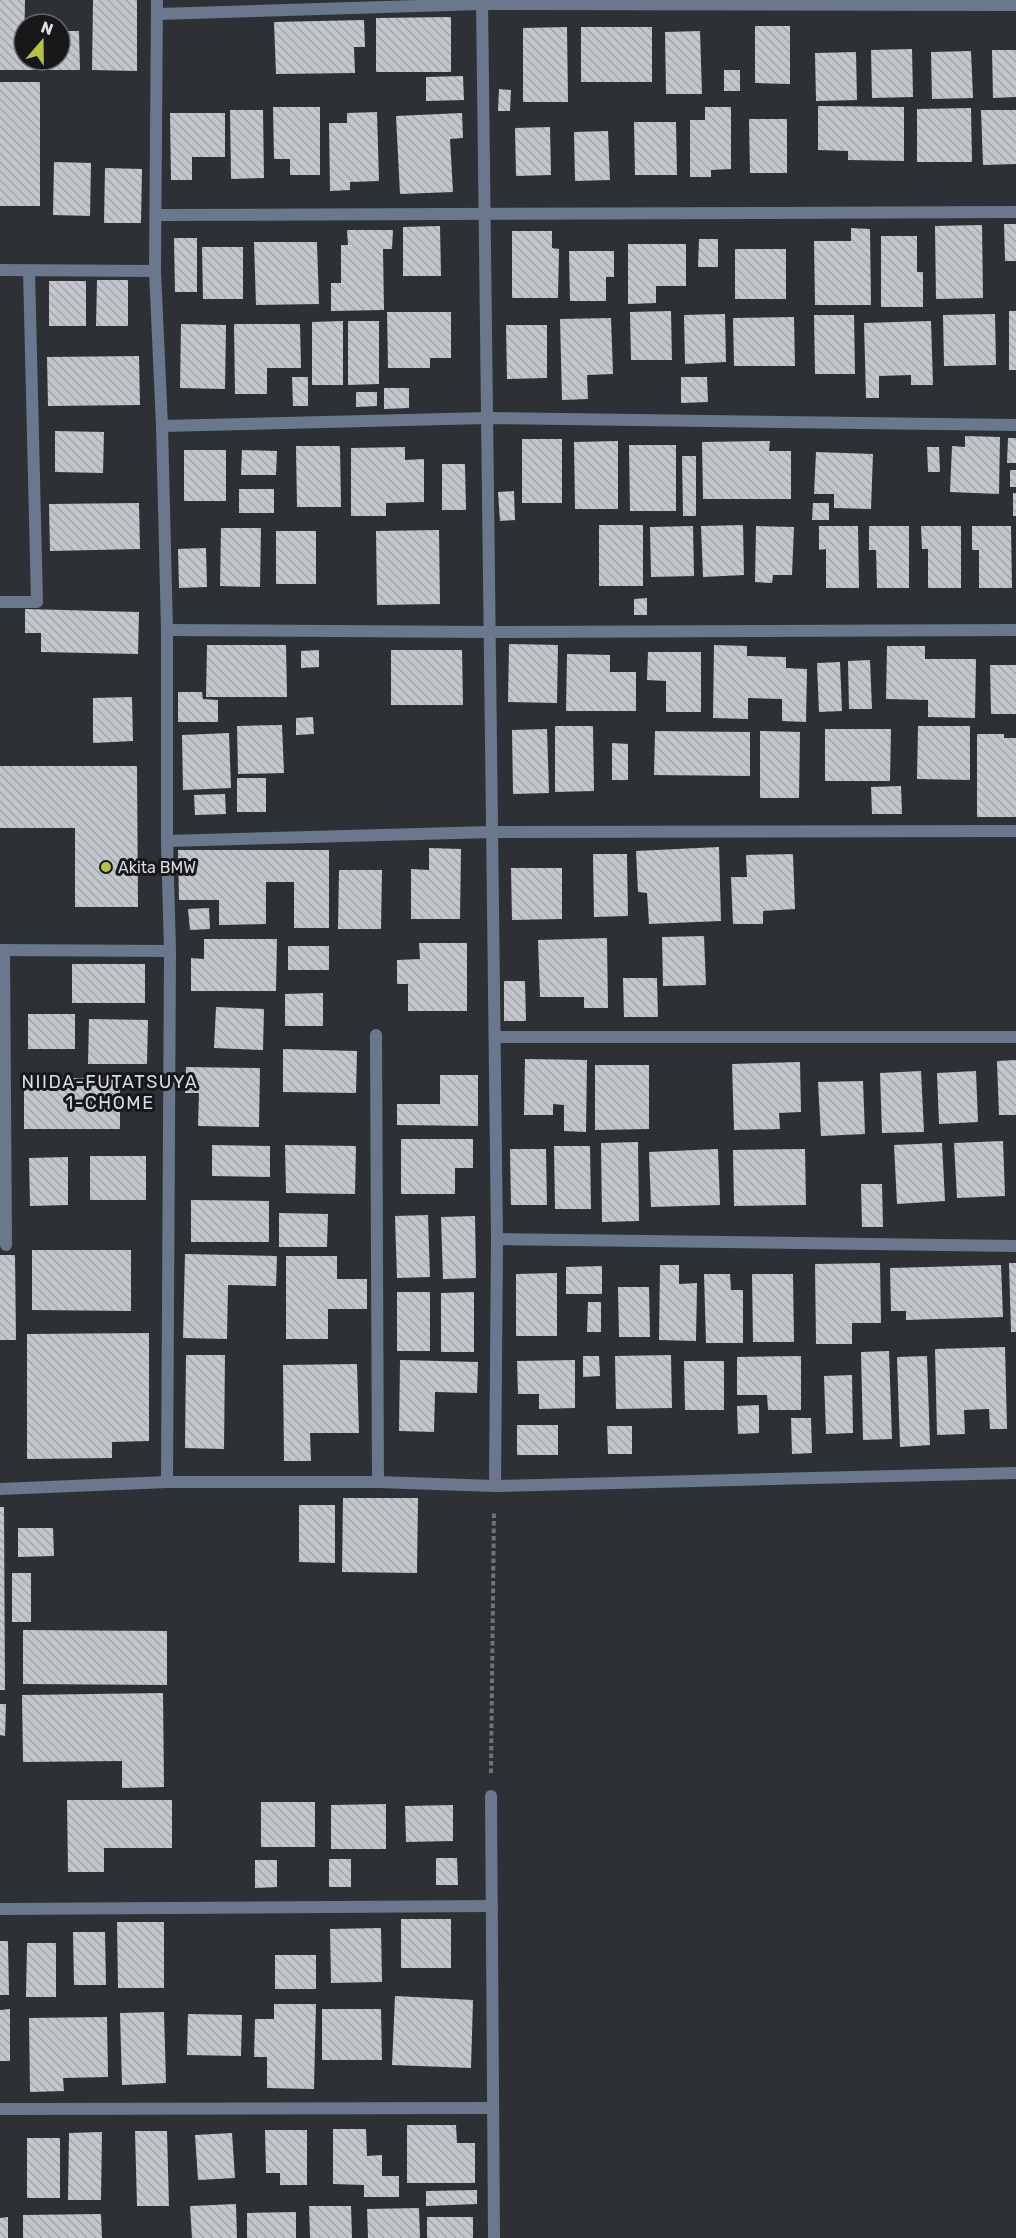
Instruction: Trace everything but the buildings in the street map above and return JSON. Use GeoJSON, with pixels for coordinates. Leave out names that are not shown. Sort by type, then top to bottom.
{"type":"FeatureCollection","features":[{"type":"Feature","properties":{"kind":"street"},"geometry":{"type":"LineString","coordinates":[[157,0],[155,271],[162,426],[167,630],[167,841],[170,951],[167,1482]]}},
{"type":"Feature","properties":{"kind":"street"},"geometry":{"type":"LineString","coordinates":[[158,14],[482,2],[1016,5]]}},
{"type":"Feature","properties":{"kind":"street"},"geometry":{"type":"LineString","coordinates":[[482,2],[497,1239],[495,1486]]}},
{"type":"Feature","properties":{"kind":"street"},"geometry":{"type":"LineString","coordinates":[[156,215],[1016,212]]}},
{"type":"Feature","properties":{"kind":"street"},"geometry":{"type":"LineString","coordinates":[[0,270],[155,271]]}},
{"type":"Feature","properties":{"kind":"street"},"geometry":{"type":"LineString","coordinates":[[0,602],[37,602],[29,271]]}},
{"type":"Feature","properties":{"kind":"street"},"geometry":{"type":"LineString","coordinates":[[162,426],[487,418],[1016,425]]}},
{"type":"Feature","properties":{"kind":"street"},"geometry":{"type":"LineString","coordinates":[[167,630],[489,632],[1016,630]]}},
{"type":"Feature","properties":{"kind":"street"},"geometry":{"type":"LineString","coordinates":[[167,841],[492,832],[1016,831]]}},
{"type":"Feature","properties":{"kind":"street"},"geometry":{"type":"LineString","coordinates":[[6,1245],[2,950],[170,951]]}},
{"type":"Feature","properties":{"kind":"street"},"geometry":{"type":"LineString","coordinates":[[376,1035],[378,1482]]}},
{"type":"Feature","properties":{"kind":"street"},"geometry":{"type":"LineString","coordinates":[[495,1037],[1016,1037]]}},
{"type":"Feature","properties":{"kind":"street"},"geometry":{"type":"LineString","coordinates":[[497,1239],[1016,1246]]}},
{"type":"Feature","properties":{"kind":"street"},"geometry":{"type":"LineString","coordinates":[[0,1488],[167,1482],[378,1482],[495,1486],[1016,1473]]}},
{"type":"Feature","properties":{"kind":"street"},"geometry":{"type":"LineString","coordinates":[[491,1796],[494,2238]]}},
{"type":"Feature","properties":{"kind":"street"},"geometry":{"type":"LineString","coordinates":[[0,1909],[492,1906]]}},
{"type":"Feature","properties":{"kind":"street"},"geometry":{"type":"LineString","coordinates":[[0,2109],[493,2108]]}},
{"type":"Feature","properties":{"kind":"path"},"geometry":{"type":"LineString","coordinates":[[491,1796],[495,1486]]}},
{"type":"Feature","properties":{"kind":"place","name":"Akita BMW"},"geometry":{"type":"Point","coordinates":[106,867]}},
{"type":"Feature","properties":{"kind":"district","name":"NIIDA-FUTATSUYA 1-CHOME"},"geometry":{"type":"Point","coordinates":[110,1092]}}]}
